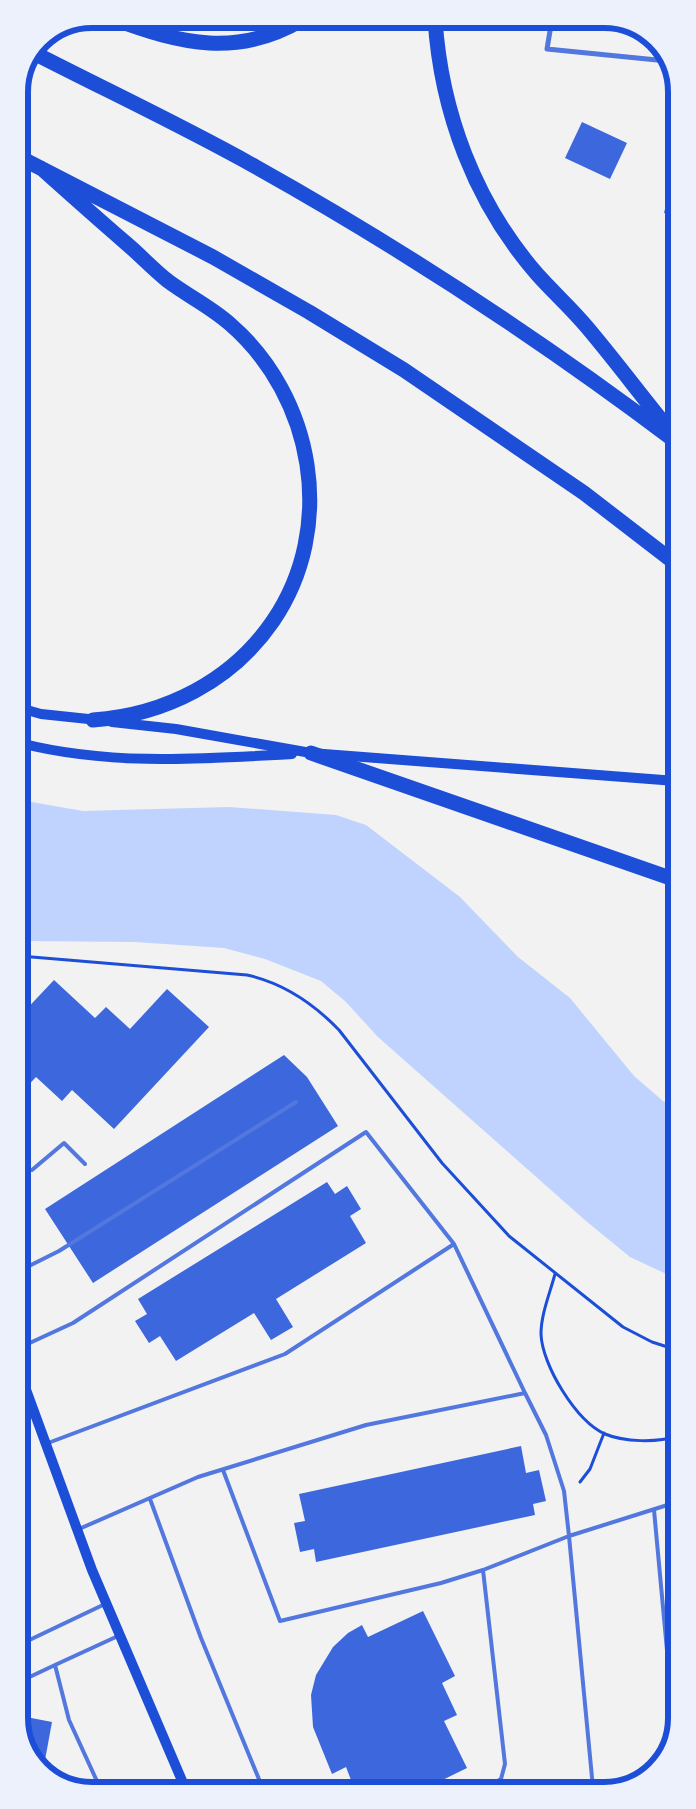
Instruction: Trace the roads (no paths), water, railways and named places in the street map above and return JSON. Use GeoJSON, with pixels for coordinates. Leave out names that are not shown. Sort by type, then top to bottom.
{"type":"FeatureCollection","features":[{"type":"Feature","properties":{"kind":"highway"},"geometry":{"type":"LineString","coordinates":[[141,28],[178,40],[216,44],[256,39],[284,28]]}},
{"type":"Feature","properties":{"kind":"highway"},"geometry":{"type":"LineString","coordinates":[[436,28],[447,100],[465,155],[485,198],[508,236],[536,273],[586,326],[668,430]]}},
{"type":"Feature","properties":{"kind":"highway"},"geometry":{"type":"LineString","coordinates":[[39,55],[223,149],[355,225],[451,284],[668,434]]}},
{"type":"Feature","properties":{"kind":"highway"},"geometry":{"type":"LineString","coordinates":[[28,161],[213,257],[404,370],[576,488],[668,557]]}},
{"type":"Feature","properties":{"kind":"highway"},"geometry":{"type":"LineString","coordinates":[[41,168],[168,281],[230,324],[246,340],[269,369],[288,402],[301,434],[309,475],[310,510],[300,564],[277,615],[253,646],[213,682],[167,705],[128,716],[93,720]]}},
{"type":"Feature","properties":{"kind":"highway"},"geometry":{"type":"LineString","coordinates":[[311,753],[668,877]]}},
{"type":"Feature","properties":{"kind":"main road"},"geometry":{"type":"LineString","coordinates":[[28,710],[41,714],[176,729],[311,753],[668,780]]}},
{"type":"Feature","properties":{"kind":"main road"},"geometry":{"type":"LineString","coordinates":[[28,744],[66,752],[145,760],[311,753]]}},
{"type":"Feature","properties":{"kind":"main road"},"geometry":{"type":"LineString","coordinates":[[27,1404],[46,1444],[105,1604],[182,1781]]}},
{"type":"Feature","properties":{"kind":"street"},"geometry":{"type":"LineString","coordinates":[[550,28],[547,49],[660,60]]}},
{"type":"Feature","properties":{"kind":"lane"},"geometry":{"type":"LineString","coordinates":[[27,1267],[59,1251],[296,1102]]}},
{"type":"Feature","properties":{"kind":"lane"},"geometry":{"type":"LineString","coordinates":[[27,1344],[73,1323],[366,1132],[454,1244],[546,1435],[564,1491],[592,1782]]}},
{"type":"Feature","properties":{"kind":"lane"},"geometry":{"type":"LineString","coordinates":[[27,1170],[32,1170],[64,1144],[85,1164]]}},
{"type":"Feature","properties":{"kind":"lane"},"geometry":{"type":"LineString","coordinates":[[46,1444],[285,1354],[454,1244]]}},
{"type":"Feature","properties":{"kind":"lane"},"geometry":{"type":"LineString","coordinates":[[77,1530],[198,1477],[366,1425],[525,1393]]}},
{"type":"Feature","properties":{"kind":"lane"},"geometry":{"type":"LineString","coordinates":[[223,1470],[280,1621],[483,1570],[569,1536],[668,1505]]}},
{"type":"Feature","properties":{"kind":"lane"},"geometry":{"type":"LineString","coordinates":[[150,1499],[201,1638],[261,1781]]}},
{"type":"Feature","properties":{"kind":"lane"},"geometry":{"type":"LineString","coordinates":[[654,1510],[668,1661]]}},
{"type":"Feature","properties":{"kind":"lane"},"geometry":{"type":"LineString","coordinates":[[483,1570],[505,1764],[501,1779],[496,1782]]}},
{"type":"Feature","properties":{"kind":"lane"},"geometry":{"type":"LineString","coordinates":[[27,1641],[105,1604]]}},
{"type":"Feature","properties":{"kind":"lane"},"geometry":{"type":"LineString","coordinates":[[27,1678],[119,1636]]}},
{"type":"Feature","properties":{"kind":"lane"},"geometry":{"type":"LineString","coordinates":[[55,1665],[69,1720],[97,1781]]}},
{"type":"Feature","properties":{"kind":"water"},"geometry":{"type":"Polygon","coordinates":[[[28,801],[83,811],[229,807],[336,815],[366,825],[460,897],[518,957],[570,998],[634,1076],[668,1103],[668,1275],[630,1257],[586,1221],[378,1037],[346,1002],[321,981],[265,959],[224,948],[135,942],[27,941],[28,801]]]}}]}
